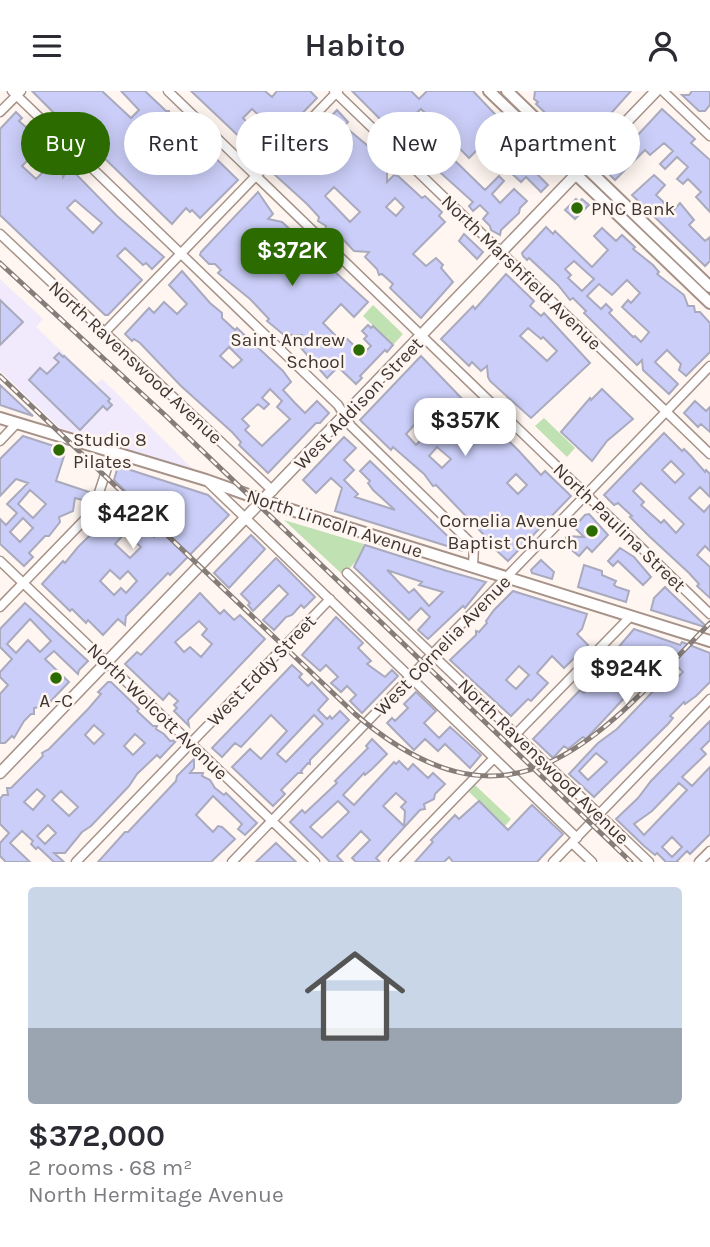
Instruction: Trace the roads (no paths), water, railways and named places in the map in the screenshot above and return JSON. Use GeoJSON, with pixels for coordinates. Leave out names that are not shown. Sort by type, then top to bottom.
{"type":"FeatureCollection","features":[{"type":"Feature","properties":{"kind":"main road"},"geometry":{"type":"LineString","coordinates":[[489,91],[513,112]]}},
{"type":"Feature","properties":{"kind":"main road"},"geometry":{"type":"LineString","coordinates":[[507,91],[526,112]]}},
{"type":"Feature","properties":{"kind":"main road"},"geometry":{"type":"LineString","coordinates":[[585,175],[710,303]]}},
{"type":"Feature","properties":{"kind":"main road"},"geometry":{"type":"LineString","coordinates":[[586,175],[710,287]]}},
{"type":"Feature","properties":{"kind":"main road","name":"North Lincoln Avenue"},"geometry":{"type":"LineString","coordinates":[[0,418],[206,480],[710,641]]}},
{"type":"Feature","properties":{"kind":"street","name":"North Paulina Street"},"geometry":{"type":"LineString","coordinates":[[168,91],[710,614]]}},
{"type":"Feature","properties":{"kind":"street","name":"West Addison Street"},"geometry":{"type":"LineString","coordinates":[[636,112],[656,91]]}},
{"type":"Feature","properties":{"kind":"street"},"geometry":{"type":"LineString","coordinates":[[663,91],[710,136]]}},
{"type":"Feature","properties":{"kind":"street"},"geometry":{"type":"LineString","coordinates":[[0,112],[16,92],[338,405],[351,426],[474,546],[473,566]]}},
{"type":"Feature","properties":{"kind":"street"},"geometry":{"type":"LineString","coordinates":[[105,332],[336,92]]}},
{"type":"Feature","properties":{"kind":"street","name":"North Marshfield Avenue"},"geometry":{"type":"LineString","coordinates":[[336,92],[710,454]]}},
{"type":"Feature","properties":{"kind":"street","name":"West Addison Street"},"geometry":{"type":"LineString","coordinates":[[0,773],[575,175]]}},
{"type":"Feature","properties":{"kind":"street","name":"North Ravenswood Avenue"},"geometry":{"type":"LineString","coordinates":[[0,234],[273,491]]}},
{"type":"Feature","properties":{"kind":"street","name":"West Cornelia Avenue"},"geometry":{"type":"LineString","coordinates":[[232,862],[710,366]]}},
{"type":"Feature","properties":{"kind":"street"},"geometry":{"type":"LineString","coordinates":[[0,441],[17,423]]}},
{"type":"Feature","properties":{"kind":"street"},"geometry":{"type":"LineString","coordinates":[[0,607],[93,511],[112,453]]}},
{"type":"Feature","properties":{"kind":"street","name":"North Ravenswood Avenue"},"geometry":{"type":"LineString","coordinates":[[206,480],[494,758],[592,862]]}},
{"type":"Feature","properties":{"kind":"street","name":"North Wolcott Avenue"},"geometry":{"type":"LineString","coordinates":[[0,561],[315,862]]}},
{"type":"Feature","properties":{"kind":"street","name":"North Ravenswood Avenue"},"geometry":{"type":"LineString","coordinates":[[347,573],[649,862]]}},
{"type":"Feature","properties":{"kind":"street","name":"West Eddy Street"},"geometry":{"type":"LineString","coordinates":[[76,862],[330,599]]}},
{"type":"Feature","properties":{"kind":"street"},"geometry":{"type":"LineString","coordinates":[[516,734],[631,616]]}},
{"type":"Feature","properties":{"kind":"street"},"geometry":{"type":"LineString","coordinates":[[553,862],[710,699]]}},
{"type":"Feature","properties":{"kind":"street"},"geometry":{"type":"LineString","coordinates":[[393,862],[494,758]]}},
{"type":"Feature","properties":{"kind":"street"},"geometry":{"type":"LineString","coordinates":[[699,862],[710,851]]}},
{"type":"Feature","properties":{"kind":"railway"},"geometry":{"type":"LineString","coordinates":[[0,263],[166,416],[631,862]]}},
{"type":"Feature","properties":{"kind":"railway"},"geometry":{"type":"LineString","coordinates":[[0,376],[355,714],[411,753],[461,773],[507,775],[549,763],[589,739],[629,705],[710,623]]}},
{"type":"Feature","properties":{"kind":"place","name":"PNC Bank"},"geometry":{"type":"Point","coordinates":[577,208]}},
{"type":"Feature","properties":{"kind":"place","name":"Saint Andrew School"},"geometry":{"type":"Point","coordinates":[359,350]}},
{"type":"Feature","properties":{"kind":"place","name":"Studio 8 Pilates"},"geometry":{"type":"Point","coordinates":[59,450]}},
{"type":"Feature","properties":{"kind":"place","name":"Cornelia Avenue Baptist Church"},"geometry":{"type":"Point","coordinates":[592,531]}},
{"type":"Feature","properties":{"kind":"place","name":"A -C"},"geometry":{"type":"Point","coordinates":[56,678]}}]}
